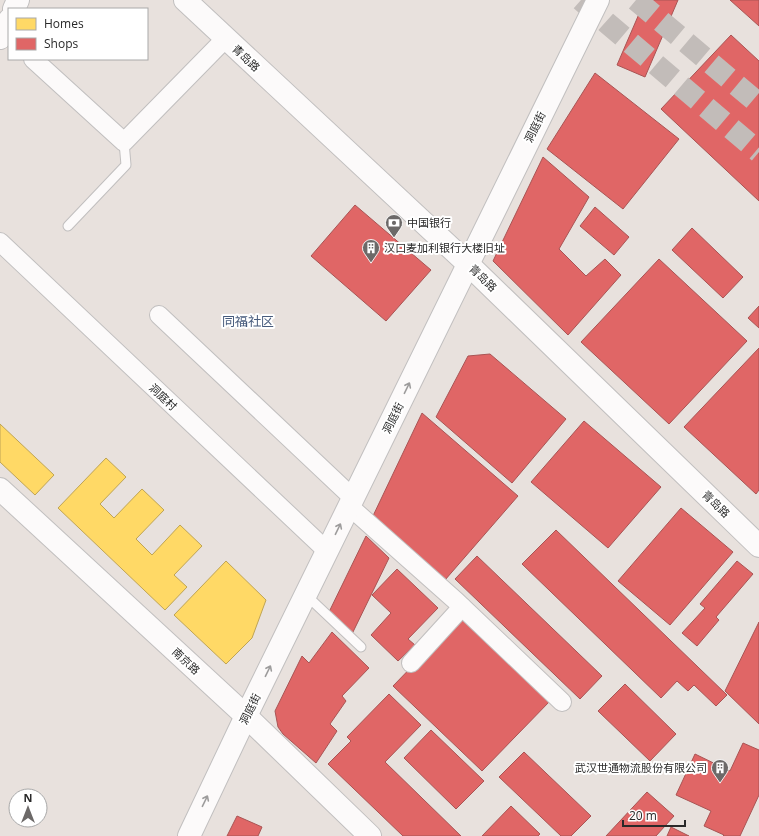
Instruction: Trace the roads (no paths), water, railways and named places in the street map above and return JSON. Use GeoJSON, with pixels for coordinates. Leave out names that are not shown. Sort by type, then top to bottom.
{"type":"FeatureCollection","features":[{"type":"Feature","properties":{"kind":"street","name":"青岛路"},"geometry":{"type":"LineString","coordinates":[[185,0],[468,264],[759,546]]}},
{"type":"Feature","properties":{"kind":"street","name":"洞庭街"},"geometry":{"type":"LineString","coordinates":[[188,836],[598,0]]}},
{"type":"Feature","properties":{"kind":"street"},"geometry":{"type":"LineString","coordinates":[[33,60],[124,142],[225,38]]}},
{"type":"Feature","properties":{"kind":"street","name":"洞庭村"},"geometry":{"type":"LineString","coordinates":[[0,242],[327,552]]}},
{"type":"Feature","properties":{"kind":"street"},"geometry":{"type":"LineString","coordinates":[[159,315],[351,502],[562,702]]}},
{"type":"Feature","properties":{"kind":"street","name":"南京路"},"geometry":{"type":"LineString","coordinates":[[0,489],[246,716],[370,836]]}},
{"type":"Feature","properties":{"kind":"street"},"geometry":{"type":"LineString","coordinates":[[411,663],[462,607]]}},
{"type":"Feature","properties":{"kind":"lane"},"geometry":{"type":"LineString","coordinates":[[68,226],[126,165],[124,142]]}},
{"type":"Feature","properties":{"kind":"lane"},"geometry":{"type":"LineString","coordinates":[[306,595],[361,647]]}},
{"type":"Feature","properties":{"kind":"tunnel"},"geometry":{"type":"LineString","coordinates":[[581,0],[759,152]]}},
{"type":"Feature","properties":{"kind":"tunnel"},"geometry":{"type":"LineString","coordinates":[[636,0],[759,104]]}},
{"type":"Feature","properties":{"kind":"place","name":"中国银行"},"geometry":{"type":"Point","coordinates":[394,238]}},
{"type":"Feature","properties":{"kind":"place","name":"汉口麦加利银行大楼旧址"},"geometry":{"type":"Point","coordinates":[371,263]}},
{"type":"Feature","properties":{"kind":"place","name":"武汉世通物流股份有限公司"},"geometry":{"type":"Point","coordinates":[720,783]}},
{"type":"Feature","properties":{"kind":"district","name":"同福社区"},"geometry":{"type":"Point","coordinates":[248,321]}}]}
